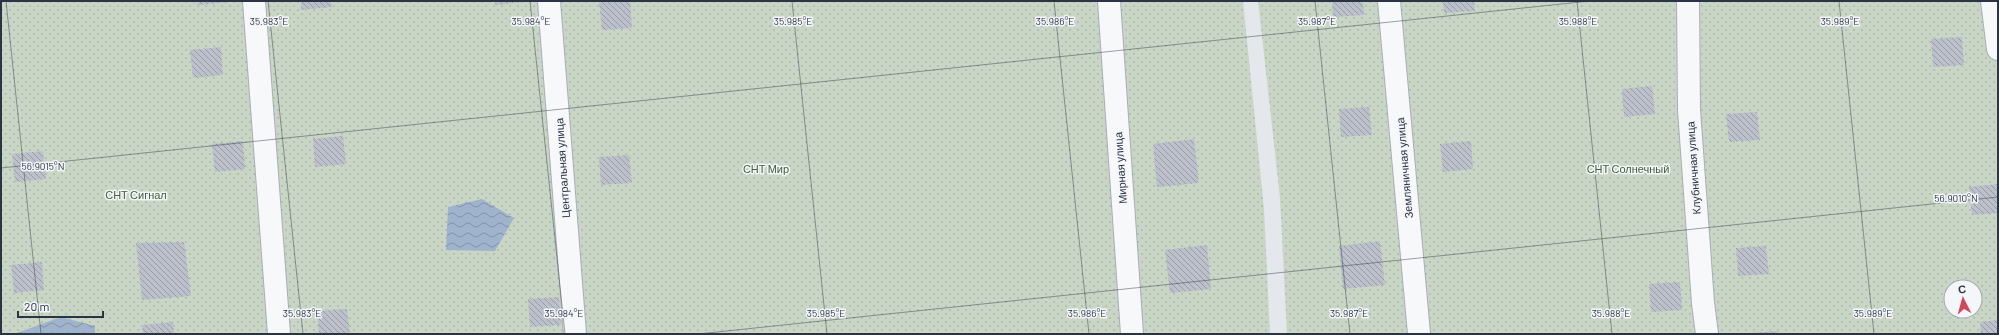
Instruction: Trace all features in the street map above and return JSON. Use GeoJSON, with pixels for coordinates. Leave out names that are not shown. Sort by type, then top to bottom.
{"type":"FeatureCollection","features":[{"type":"Feature","properties":{"kind":"street"},"geometry":{"type":"LineString","coordinates":[[254,1],[279,334]]}},
{"type":"Feature","properties":{"kind":"street","name":"Центральная улица"},"geometry":{"type":"LineString","coordinates":[[549,1],[575,334]]}},
{"type":"Feature","properties":{"kind":"street","name":"Мирная улица"},"geometry":{"type":"LineString","coordinates":[[1109,1],[1132,334]]}},
{"type":"Feature","properties":{"kind":"street","name":"Земляничная улица"},"geometry":{"type":"LineString","coordinates":[[1389,1],[1419,334]]}},
{"type":"Feature","properties":{"kind":"street","name":"Клубничная улица"},"geometry":{"type":"LineString","coordinates":[[1688,1],[1689,110],[1702,303],[1707,334]]}},
{"type":"Feature","properties":{"kind":"street"},"geometry":{"type":"LineString","coordinates":[[1992,1],[1998,49]]}},
{"type":"Feature","properties":{"kind":"green space","name":"СНТ Сигнал"},"geometry":{"type":"Polygon","coordinates":[[[1,1],[258,1],[284,334],[1,334],[1,1]]]}},
{"type":"Feature","properties":{"kind":"green space","name":"СНТ Мир"},"geometry":{"type":"Polygon","coordinates":[[[262,1],[1243,1],[1264,209],[1270,334],[289,334],[262,1]]]}},
{"type":"Feature","properties":{"kind":"green space","name":"СНТ Солнечный"},"geometry":{"type":"Polygon","coordinates":[[[1258,1],[1998,1],[1998,334],[1287,334],[1280,198],[1258,1]]]}},
{"type":"Feature","properties":{"kind":"water"},"geometry":{"type":"Polygon","coordinates":[[[482,199],[514,218],[495,251],[446,250],[448,207],[482,199]]]}},
{"type":"Feature","properties":{"kind":"water"},"geometry":{"type":"Polygon","coordinates":[[[61,317],[95,326],[95,334],[14,334],[61,317]]]}},
{"type":"Feature","properties":{"kind":"building"},"geometry":{"type":"Polygon","coordinates":[[[198,1],[228,1],[229,2],[198,5],[198,1]]]}},
{"type":"Feature","properties":{"kind":"building"},"geometry":{"type":"Polygon","coordinates":[[[301,1],[331,1],[332,7],[301,10],[301,1]]]}},
{"type":"Feature","properties":{"kind":"building"},"geometry":{"type":"Polygon","coordinates":[[[495,1],[523,1],[523,2],[495,5],[495,1]]]}},
{"type":"Feature","properties":{"kind":"building"},"geometry":{"type":"Polygon","coordinates":[[[630,1],[632,28],[602,30],[599,2],[630,1]]]}},
{"type":"Feature","properties":{"kind":"building"},"geometry":{"type":"Polygon","coordinates":[[[1332,1],[1363,1],[1364,15],[1333,17],[1332,1]]]}},
{"type":"Feature","properties":{"kind":"building"},"geometry":{"type":"Polygon","coordinates":[[[1443,1],[1474,1],[1475,11],[1444,13],[1443,1]]]}},
{"type":"Feature","properties":{"kind":"building"},"geometry":{"type":"Polygon","coordinates":[[[1962,37],[1964,65],[1933,67],[1931,39],[1962,37]]]}},
{"type":"Feature","properties":{"kind":"building"},"geometry":{"type":"Polygon","coordinates":[[[221,47],[223,75],[193,78],[190,50],[221,47]]]}},
{"type":"Feature","properties":{"kind":"building"},"geometry":{"type":"Polygon","coordinates":[[[1652,86],[1655,114],[1624,117],[1622,89],[1652,86]]]}},
{"type":"Feature","properties":{"kind":"building"},"geometry":{"type":"Polygon","coordinates":[[[1369,107],[1372,135],[1341,137],[1339,109],[1369,107]]]}},
{"type":"Feature","properties":{"kind":"building"},"geometry":{"type":"Polygon","coordinates":[[[1757,112],[1760,140],[1729,142],[1726,114],[1757,112]]]}},
{"type":"Feature","properties":{"kind":"building"},"geometry":{"type":"Polygon","coordinates":[[[343,136],[346,164],[315,167],[313,139],[343,136]]]}},
{"type":"Feature","properties":{"kind":"building"},"geometry":{"type":"Polygon","coordinates":[[[1194,139],[1199,183],[1157,187],[1153,144],[1194,139]]]}},
{"type":"Feature","properties":{"kind":"building"},"geometry":{"type":"Polygon","coordinates":[[[243,141],[245,169],[215,172],[212,144],[243,141]]]}},
{"type":"Feature","properties":{"kind":"building"},"geometry":{"type":"Polygon","coordinates":[[[1471,141],[1473,169],[1443,172],[1440,144],[1471,141]]]}},
{"type":"Feature","properties":{"kind":"building"},"geometry":{"type":"Polygon","coordinates":[[[43,151],[46,179],[15,182],[12,154],[43,151]]]}},
{"type":"Feature","properties":{"kind":"building"},"geometry":{"type":"Polygon","coordinates":[[[629,155],[632,183],[601,185],[599,157],[629,155]]]}},
{"type":"Feature","properties":{"kind":"building"},"geometry":{"type":"Polygon","coordinates":[[[1998,184],[1998,213],[1972,215],[1969,187],[1998,184]]]}},
{"type":"Feature","properties":{"kind":"building"},"geometry":{"type":"Polygon","coordinates":[[[1380,241],[1385,285],[1343,289],[1339,246],[1380,241]]]}},
{"type":"Feature","properties":{"kind":"building"},"geometry":{"type":"Polygon","coordinates":[[[184,242],[191,296],[142,300],[136,243],[184,242]]]}},
{"type":"Feature","properties":{"kind":"building"},"geometry":{"type":"Polygon","coordinates":[[[1207,245],[1211,289],[1170,293],[1165,250],[1207,245]]]}},
{"type":"Feature","properties":{"kind":"building"},"geometry":{"type":"Polygon","coordinates":[[[1766,246],[1769,274],[1738,276],[1736,248],[1766,246]]]}},
{"type":"Feature","properties":{"kind":"building"},"geometry":{"type":"Polygon","coordinates":[[[42,262],[44,290],[14,293],[11,265],[42,262]]]}},
{"type":"Feature","properties":{"kind":"building"},"geometry":{"type":"Polygon","coordinates":[[[1680,282],[1682,310],[1651,312],[1649,284],[1680,282]]]}},
{"type":"Feature","properties":{"kind":"building"},"geometry":{"type":"Polygon","coordinates":[[[559,297],[561,325],[530,327],[528,299],[559,297]]]}},
{"type":"Feature","properties":{"kind":"building"},"geometry":{"type":"Polygon","coordinates":[[[347,309],[350,334],[319,334],[317,311],[347,309]]]}},
{"type":"Feature","properties":{"kind":"building"},"geometry":{"type":"Polygon","coordinates":[[[1998,320],[1998,334],[1981,334],[1980,322],[1998,320]]]}},
{"type":"Feature","properties":{"kind":"building"},"geometry":{"type":"Polygon","coordinates":[[[173,322],[174,334],[143,334],[142,325],[173,322]]]}},
{"type":"Feature","properties":{"kind":"building"},"geometry":{"type":"Polygon","coordinates":[[[1777,331],[1778,334],[1752,334],[1752,333],[1777,331]]]}}]}
